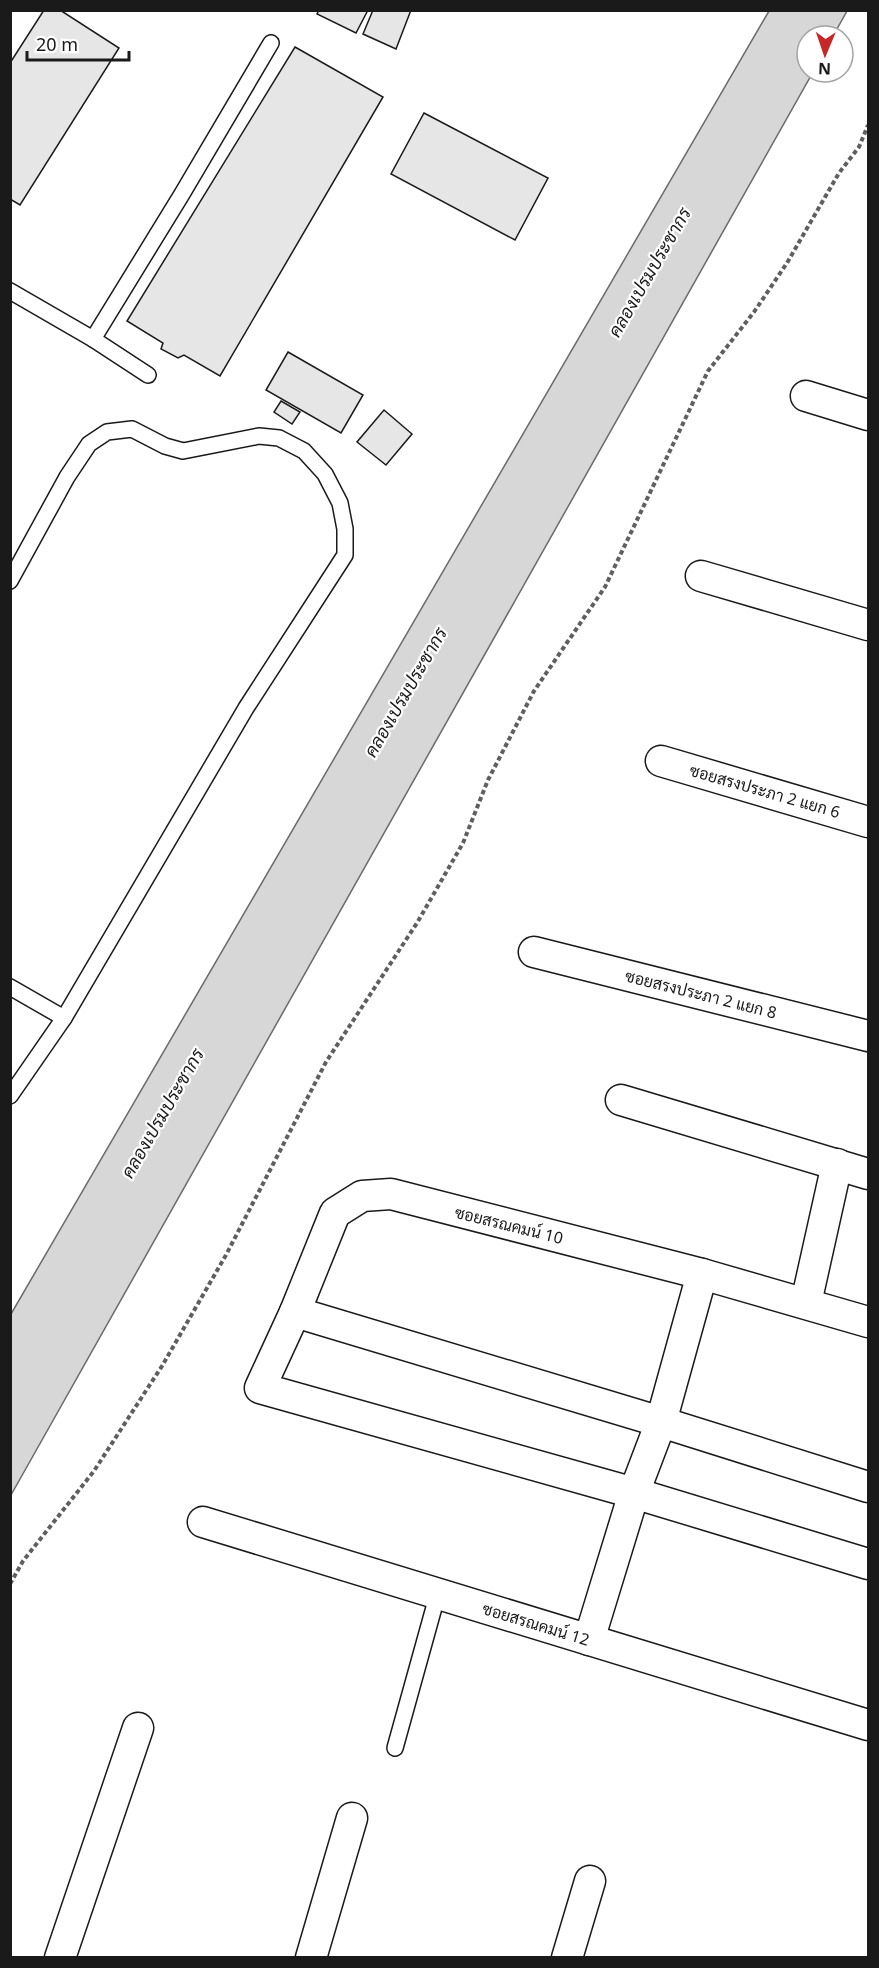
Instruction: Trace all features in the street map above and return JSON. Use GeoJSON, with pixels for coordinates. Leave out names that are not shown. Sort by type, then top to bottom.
{"type":"FeatureCollection","features":[{"type":"Feature","properties":{"kind":"street"},"geometry":{"type":"LineString","coordinates":[[806,396],[868,415]]}},
{"type":"Feature","properties":{"kind":"street"},"geometry":{"type":"LineString","coordinates":[[701,576],[868,625]]}},
{"type":"Feature","properties":{"kind":"street","name":"ซอยสรงประภา 2 แยก 6"},"geometry":{"type":"LineString","coordinates":[[661,761],[868,822]]}},
{"type":"Feature","properties":{"kind":"street","name":"ซอยสรงประภา 2 แยก 8"},"geometry":{"type":"LineString","coordinates":[[534,952],[868,1036]]}},
{"type":"Feature","properties":{"kind":"street"},"geometry":{"type":"LineString","coordinates":[[621,1100],[868,1174]]}},
{"type":"Feature","properties":{"kind":"street"},"geometry":{"type":"LineString","coordinates":[[806,1303],[837,1164]]}},
{"type":"Feature","properties":{"kind":"street","name":"ซอยสรณคมน์ 10"},"geometry":{"type":"LineString","coordinates":[[634,1493],[260,1388],[295,1312],[335,1213],[362,1196],[391,1194],[702,1274],[868,1322]]}},
{"type":"Feature","properties":{"kind":"street"},"geometry":{"type":"LineString","coordinates":[[589,1640],[634,1493],[661,1422],[702,1274]]}},
{"type":"Feature","properties":{"kind":"street"},"geometry":{"type":"LineString","coordinates":[[295,1312],[868,1487]]}},
{"type":"Feature","properties":{"kind":"street"},"geometry":{"type":"LineString","coordinates":[[634,1493],[868,1564]]}},
{"type":"Feature","properties":{"kind":"street","name":"ซอยสรณคมน์ 12"},"geometry":{"type":"LineString","coordinates":[[203,1522],[868,1725]]}},
{"type":"Feature","properties":{"kind":"street"},"geometry":{"type":"LineString","coordinates":[[60,1958],[138,1728]]}},
{"type":"Feature","properties":{"kind":"street"},"geometry":{"type":"LineString","coordinates":[[311,1958],[352,1818]]}},
{"type":"Feature","properties":{"kind":"street"},"geometry":{"type":"LineString","coordinates":[[567,1958],[590,1881]]}},
{"type":"Feature","properties":{"kind":"lane"},"geometry":{"type":"LineString","coordinates":[[93,339],[271,43]]}},
{"type":"Feature","properties":{"kind":"lane"},"geometry":{"type":"LineString","coordinates":[[10,291],[93,339],[148,375]]}},
{"type":"Feature","properties":{"kind":"lane"},"geometry":{"type":"LineString","coordinates":[[10,581],[67,477],[89,444],[107,432],[132,429],[165,446],[183,451],[258,436],[279,438],[304,451],[325,474],[340,502],[345,529],[345,555],[246,708],[64,1017],[10,1096]]}},
{"type":"Feature","properties":{"kind":"lane"},"geometry":{"type":"LineString","coordinates":[[10,987],[64,1017]]}},
{"type":"Feature","properties":{"kind":"lane"},"geometry":{"type":"LineString","coordinates":[[395,1748],[438,1593]]}},
{"type":"Feature","properties":{"kind":"path"},"geometry":{"type":"LineString","coordinates":[[10,1584],[24,1561],[94,1471],[162,1366],[226,1255],[326,1062],[417,923],[463,843],[488,780],[534,691],[605,587],[708,371],[754,312],[787,263],[840,173],[859,147],[868,125]]}},
{"type":"Feature","properties":{"kind":"water","name":"คลองเปรมประชากร"},"geometry":{"type":"Polygon","coordinates":[[[769,11],[847,11],[840,24],[795,24],[795,84],[806,84],[11,1495],[11,1314],[769,11]]]}},
{"type":"Feature","properties":{"kind":"building"},"geometry":{"type":"Polygon","coordinates":[[[44,10],[60,10],[119,48],[20,205],[10,199],[10,63],[44,10]]]}},
{"type":"Feature","properties":{"kind":"building"},"geometry":{"type":"Polygon","coordinates":[[[319,10],[368,10],[356,33],[317,14],[319,10]]]}},
{"type":"Feature","properties":{"kind":"building"},"geometry":{"type":"Polygon","coordinates":[[[373,10],[411,10],[396,49],[363,34],[373,10]]]}},
{"type":"Feature","properties":{"kind":"building"},"geometry":{"type":"Polygon","coordinates":[[[295,47],[383,97],[220,376],[184,355],[178,358],[161,349],[163,343],[127,321],[295,47]]]}},
{"type":"Feature","properties":{"kind":"building"},"geometry":{"type":"Polygon","coordinates":[[[424,113],[548,178],[515,240],[391,174],[424,113]]]}},
{"type":"Feature","properties":{"kind":"building"},"geometry":{"type":"Polygon","coordinates":[[[288,352],[363,395],[341,433],[266,390],[288,352]]]}},
{"type":"Feature","properties":{"kind":"building"},"geometry":{"type":"Polygon","coordinates":[[[281,401],[300,412],[292,424],[274,412],[281,401]]]}},
{"type":"Feature","properties":{"kind":"building"},"geometry":{"type":"Polygon","coordinates":[[[384,410],[412,434],[386,465],[357,442],[384,410]]]}}]}
